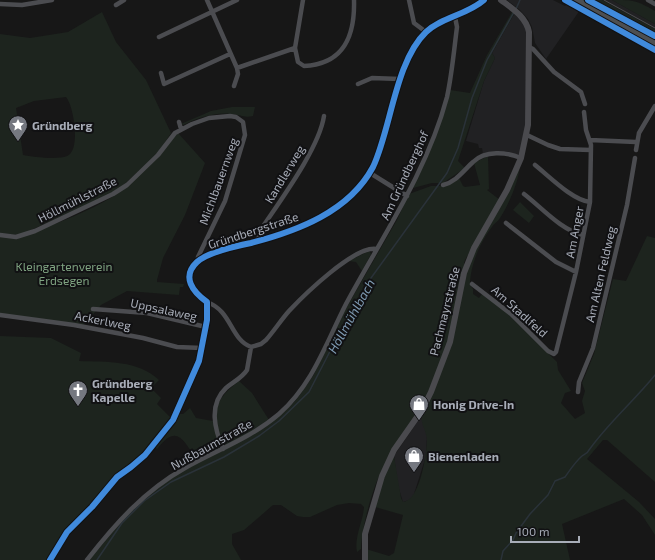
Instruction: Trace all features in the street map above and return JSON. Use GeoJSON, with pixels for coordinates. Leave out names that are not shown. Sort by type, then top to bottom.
{"type":"FeatureCollection","features":[{"type":"Feature","properties":{"kind":"main road"},"geometry":{"type":"LineString","coordinates":[[576,0],[655,44]]}},
{"type":"Feature","properties":{"kind":"main road"},"geometry":{"type":"LineString","coordinates":[[588,0],[655,36]]}},
{"type":"Feature","properties":{"kind":"street"},"geometry":{"type":"LineString","coordinates":[[0,4],[22,6],[52,0]]}},
{"type":"Feature","properties":{"kind":"street"},"geometry":{"type":"LineString","coordinates":[[116,5],[124,0]]}},
{"type":"Feature","properties":{"kind":"street"},"geometry":{"type":"LineString","coordinates":[[207,0],[237,68],[238,74],[234,86]]}},
{"type":"Feature","properties":{"kind":"street"},"geometry":{"type":"LineString","coordinates":[[159,37],[237,0]]}},
{"type":"Feature","properties":{"kind":"street"},"geometry":{"type":"LineString","coordinates":[[302,0],[294,48],[296,59],[302,66],[320,62],[340,54],[345,46],[352,27],[354,0]]}},
{"type":"Feature","properties":{"kind":"street"},"geometry":{"type":"LineString","coordinates":[[408,0],[414,23],[426,32]]}},
{"type":"Feature","properties":{"kind":"street","name":"Gründbergstraße"},"geometry":{"type":"LineString","coordinates":[[207,302],[193,289],[189,282],[190,271],[198,261],[226,250],[286,232],[329,213],[343,202],[370,173],[378,154],[400,79],[416,46],[426,32],[475,7],[484,0]]}},
{"type":"Feature","properties":{"kind":"street","name":"Pachmayrstraße"},"geometry":{"type":"LineString","coordinates":[[365,560],[365,534],[382,476],[394,450],[422,410],[431,392],[450,342],[464,272],[474,248],[508,190],[521,158],[527,135],[528,28],[523,18],[501,0]]}},
{"type":"Feature","properties":{"kind":"street"},"geometry":{"type":"LineString","coordinates":[[648,0],[655,4]]}},
{"type":"Feature","properties":{"kind":"street","name":"Am Gründberghof"},"geometry":{"type":"LineString","coordinates":[[376,249],[390,228],[423,162],[446,98],[455,46],[457,26],[455,17]]}},
{"type":"Feature","properties":{"kind":"street"},"geometry":{"type":"LineString","coordinates":[[529,47],[533,48],[554,72],[582,92],[585,104]]}},
{"type":"Feature","properties":{"kind":"street"},"geometry":{"type":"LineString","coordinates":[[237,68],[294,48]]}},
{"type":"Feature","properties":{"kind":"street"},"geometry":{"type":"LineString","coordinates":[[161,73],[164,84],[230,54]]}},
{"type":"Feature","properties":{"kind":"street"},"geometry":{"type":"LineString","coordinates":[[358,84],[372,78],[400,79]]}},
{"type":"Feature","properties":{"kind":"street"},"geometry":{"type":"LineString","coordinates":[[636,150],[636,142],[642,126],[655,106]]}},
{"type":"Feature","properties":{"kind":"street","name":"Am Anger"},"geometry":{"type":"LineString","coordinates":[[554,354],[558,349],[576,272],[590,202],[591,150],[590,140],[586,130],[584,112]]}},
{"type":"Feature","properties":{"kind":"street","name":"Michlbauernweg"},"geometry":{"type":"LineString","coordinates":[[181,129],[206,119],[231,116],[242,121],[246,131],[223,205],[198,257],[198,261]]}},
{"type":"Feature","properties":{"kind":"street","name":"Kandlerweg"},"geometry":{"type":"LineString","coordinates":[[258,241],[260,231],[293,182],[316,139],[323,124],[324,116]]}},
{"type":"Feature","properties":{"kind":"street"},"geometry":{"type":"LineString","coordinates":[[179,122],[181,129]]}},
{"type":"Feature","properties":{"kind":"street","name":"Höllmühlstraße"},"geometry":{"type":"LineString","coordinates":[[0,235],[16,237],[35,231],[69,217],[118,192],[158,155],[171,137],[181,129]]}},
{"type":"Feature","properties":{"kind":"street"},"geometry":{"type":"LineString","coordinates":[[527,135],[560,149],[591,150]]}},
{"type":"Feature","properties":{"kind":"street"},"geometry":{"type":"LineString","coordinates":[[590,140],[636,142]]}},
{"type":"Feature","properties":{"kind":"street"},"geometry":{"type":"LineString","coordinates":[[442,185],[461,174],[472,162],[481,156],[505,153],[521,158]]}},
{"type":"Feature","properties":{"kind":"street","name":"Am Alten Feldweg"},"geometry":{"type":"LineString","coordinates":[[578,392],[579,382],[593,348],[627,205],[635,158]]}},
{"type":"Feature","properties":{"kind":"street"},"geometry":{"type":"LineString","coordinates":[[535,165],[570,192],[581,199],[590,202]]}},
{"type":"Feature","properties":{"kind":"street"},"geometry":{"type":"LineString","coordinates":[[370,173],[407,196]]}},
{"type":"Feature","properties":{"kind":"street"},"geometry":{"type":"LineString","coordinates":[[524,194],[552,218],[577,234],[583,236]]}},
{"type":"Feature","properties":{"kind":"street"},"geometry":{"type":"LineString","coordinates":[[506,223],[556,262],[576,272]]}},
{"type":"Feature","properties":{"kind":"street"},"geometry":{"type":"LineString","coordinates":[[251,347],[261,344],[266,340],[298,302],[338,267],[363,252],[376,249]]}},
{"type":"Feature","properties":{"kind":"street","name":"Nußbaumstraße"},"geometry":{"type":"LineString","coordinates":[[87,560],[117,522],[141,499],[184,468],[253,434],[286,407],[302,390],[320,360],[343,310],[376,249]]}},
{"type":"Feature","properties":{"kind":"street","name":"Am Stadlfeld"},"geometry":{"type":"LineString","coordinates":[[472,284],[500,304],[548,351],[554,354]]}},
{"type":"Feature","properties":{"kind":"street"},"geometry":{"type":"LineString","coordinates":[[50,560],[67,532],[92,507],[117,476],[145,455],[167,428],[181,405],[198,365],[206,327],[207,302],[219,308],[239,338],[251,347]]}},
{"type":"Feature","properties":{"kind":"street","name":"Uppsalaweg"},"geometry":{"type":"LineString","coordinates":[[93,309],[142,312],[206,327]]}},
{"type":"Feature","properties":{"kind":"street","name":"Ackerlweg"},"geometry":{"type":"LineString","coordinates":[[0,315],[74,325],[143,338],[177,347],[202,348]]}},
{"type":"Feature","properties":{"kind":"street"},"geometry":{"type":"LineString","coordinates":[[224,449],[215,425],[215,408],[223,391],[247,370],[251,347]]}},
{"type":"Feature","properties":{"kind":"shaded area"},"geometry":{"type":"Polygon","coordinates":[[[507,0],[553,0],[565,6],[568,3],[580,10],[546,59],[535,43],[532,27],[528,19],[520,10],[507,0]]]}},
{"type":"Feature","properties":{"kind":"shaded area"},"geometry":{"type":"Polygon","coordinates":[[[602,0],[612,0],[655,24],[655,29],[602,0]]]}},
{"type":"Feature","properties":{"kind":"shaded area"},"geometry":{"type":"Polygon","coordinates":[[[514,14],[527,28],[525,129],[521,150],[518,155],[505,151],[483,154],[482,148],[479,148],[478,144],[466,141],[484,81],[495,58],[492,53],[514,14]]]}},
{"type":"Feature","properties":{"kind":"shaded area"},"geometry":{"type":"Polygon","coordinates":[[[422,415],[427,436],[426,456],[413,497],[410,500],[403,502],[398,486],[394,456],[422,415]]]}},
{"type":"Feature","properties":{"kind":"green space"},"geometry":{"type":"Polygon","coordinates":[[[594,0],[602,0],[655,29],[655,33],[594,0]]]}},
{"type":"Feature","properties":{"kind":"green space"},"geometry":{"type":"Polygon","coordinates":[[[612,0],[635,1],[649,7],[655,11],[655,24],[612,0]]]}},
{"type":"Feature","properties":{"kind":"green space"},"geometry":{"type":"Polygon","coordinates":[[[102,12],[116,42],[146,80],[171,133],[158,153],[117,191],[20,235],[0,234],[0,34],[30,38],[68,32],[102,12]],[[66,97],[34,101],[16,108],[23,155],[58,158],[67,156],[71,152],[74,146],[75,128],[72,109],[66,97]]]}},
{"type":"Feature","properties":{"kind":"green space"},"geometry":{"type":"Polygon","coordinates":[[[512,12],[514,14],[492,53],[495,58],[484,81],[458,161],[465,168],[443,183],[432,183],[413,188],[450,90],[470,93],[487,55],[512,12]]]}},
{"type":"Feature","properties":{"kind":"green space"},"geometry":{"type":"Polygon","coordinates":[[[232,107],[255,107],[253,116],[247,117],[232,114],[219,114],[201,118],[183,125],[181,124],[211,111],[232,107]]]}},
{"type":"Feature","properties":{"kind":"green space","name":"Kleingartenverein Erdsegen"},"geometry":{"type":"Polygon","coordinates":[[[178,133],[205,163],[185,215],[163,258],[157,280],[157,282],[184,284],[183,287],[180,287],[179,295],[127,291],[101,305],[83,326],[0,314],[0,236],[25,233],[61,222],[110,198],[134,178],[178,133]]]}},
{"type":"Feature","properties":{"kind":"green space"},"geometry":{"type":"Polygon","coordinates":[[[488,156],[489,189],[487,190],[500,200],[465,260],[464,263],[467,271],[470,261],[520,166],[513,193],[507,206],[488,233],[476,254],[470,278],[470,285],[473,289],[473,294],[479,298],[482,294],[499,305],[557,362],[558,370],[571,391],[565,393],[561,403],[575,419],[585,413],[582,401],[585,391],[582,383],[594,354],[613,279],[626,281],[647,236],[655,238],[655,482],[607,440],[603,440],[587,459],[639,502],[655,519],[655,535],[642,515],[624,499],[562,524],[570,560],[367,560],[366,549],[389,556],[394,553],[403,515],[375,507],[383,480],[394,456],[403,502],[409,500],[414,494],[424,465],[427,446],[422,415],[393,451],[385,464],[372,494],[366,517],[361,549],[357,552],[356,546],[364,507],[361,504],[349,503],[337,505],[310,517],[297,516],[281,505],[273,505],[244,530],[232,534],[232,544],[241,560],[89,560],[134,507],[162,485],[187,468],[249,437],[284,412],[296,400],[313,376],[344,312],[397,220],[409,194],[431,186],[442,186],[459,178],[465,187],[480,185],[474,163],[488,156]]]}},
{"type":"Feature","properties":{"kind":"green space"},"geometry":{"type":"Polygon","coordinates":[[[520,202],[534,216],[529,223],[513,210],[520,202]]]}},
{"type":"Feature","properties":{"kind":"green space"},"geometry":{"type":"Polygon","coordinates":[[[370,252],[371,254],[362,271],[356,262],[349,261],[370,252]]]}},
{"type":"Feature","properties":{"kind":"green space"},"geometry":{"type":"Polygon","coordinates":[[[0,336],[51,338],[81,353],[79,361],[122,363],[132,365],[151,373],[159,380],[151,388],[161,398],[157,404],[172,419],[155,442],[130,467],[116,475],[88,510],[64,532],[48,560],[0,560],[0,336]]]}},
{"type":"Feature","properties":{"kind":"green space"},"geometry":{"type":"Polygon","coordinates":[[[239,381],[252,393],[269,420],[228,446],[223,444],[216,424],[217,408],[224,395],[239,381]]]}},
{"type":"Feature","properties":{"kind":"green space"},"geometry":{"type":"Polygon","coordinates":[[[190,408],[196,418],[213,421],[220,448],[197,460],[188,446],[179,437],[175,436],[164,441],[157,449],[155,447],[178,414],[183,414],[190,408]]]}},
{"type":"Feature","properties":{"kind":"waterway","name":"Höllmühlbach"},"geometry":{"type":"LineString","coordinates":[[516,9],[520,0]]}},
{"type":"Feature","properties":{"kind":"waterway","name":"Höllmühlbach"},"geometry":{"type":"LineString","coordinates":[[97,560],[122,523],[144,501],[171,482],[224,457],[259,436],[279,421],[309,392],[341,330],[371,278],[447,173],[458,148],[472,98],[487,60],[514,12]]}},
{"type":"Feature","properties":{"kind":"waterway"},"geometry":{"type":"LineString","coordinates":[[501,560],[503,551],[513,540],[516,533],[530,514],[548,495],[555,481],[565,477],[577,461],[588,452],[596,440],[655,375]]}},
{"type":"Feature","properties":{"kind":"tram line"},"geometry":{"type":"LineString","coordinates":[[604,0],[655,28]]}},
{"type":"Feature","properties":{"kind":"cycle path"},"geometry":{"type":"LineString","coordinates":[[50,560],[67,532],[92,507],[117,477],[145,455],[173,420],[199,361],[207,320],[207,302],[193,289],[189,279],[192,268],[202,258],[215,252],[268,238],[303,226],[336,208],[350,196],[363,183],[373,167],[385,134],[400,78],[407,60],[416,45],[432,27],[470,9],[484,0]]}},
{"type":"Feature","properties":{"kind":"cycle path"},"geometry":{"type":"LineString","coordinates":[[565,0],[655,50]]}},
{"type":"Feature","properties":{"kind":"cycle path"},"geometry":{"type":"LineString","coordinates":[[588,0],[655,36]]}},
{"type":"Feature","properties":{"kind":"place","name":"Gründberg"},"geometry":{"type":"Point","coordinates":[18,142]}},
{"type":"Feature","properties":{"kind":"place","name":"Gründberg Kapelle"},"geometry":{"type":"Point","coordinates":[78,407]}},
{"type":"Feature","properties":{"kind":"place","name":"Honig Drive-In"},"geometry":{"type":"Point","coordinates":[419,421]}},
{"type":"Feature","properties":{"kind":"place","name":"Bienenladen"},"geometry":{"type":"Point","coordinates":[414,473]}}]}
